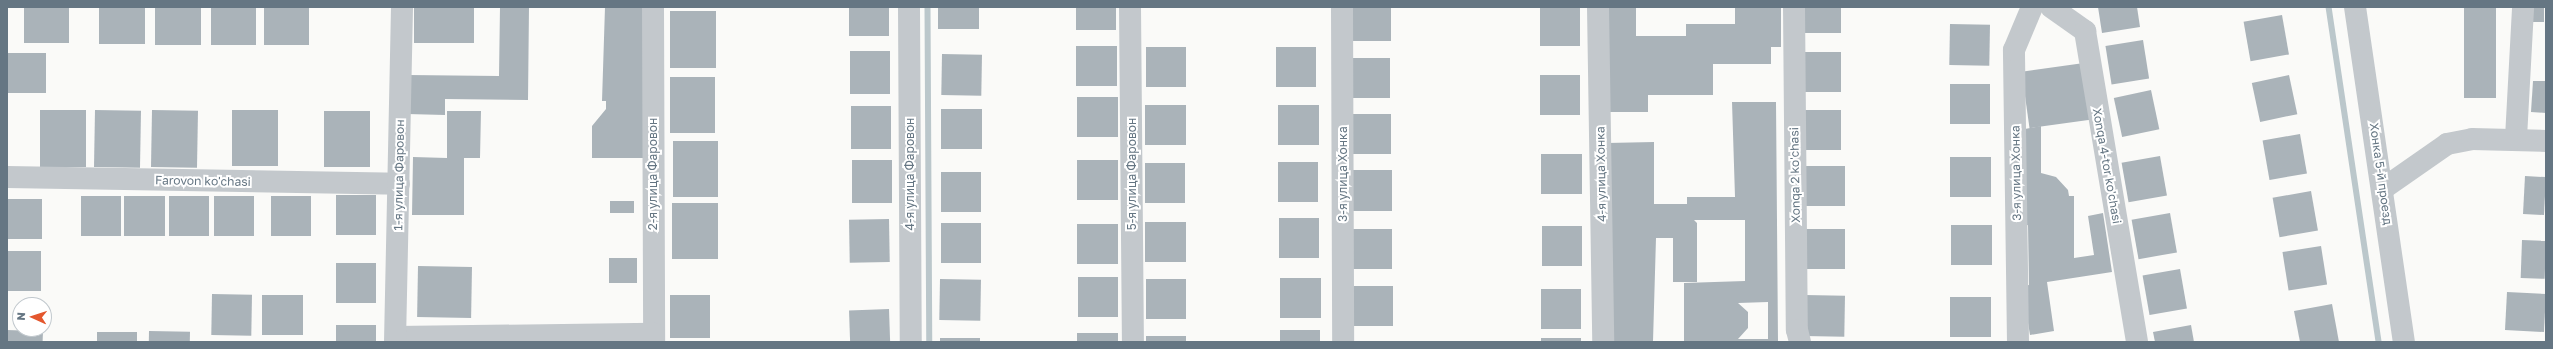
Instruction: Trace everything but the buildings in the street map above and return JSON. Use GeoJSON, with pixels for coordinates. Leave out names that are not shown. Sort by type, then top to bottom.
{"type":"FeatureCollection","features":[{"type":"Feature","properties":{"kind":"street","name":"1-я улица Фаровон"},"geometry":{"type":"LineString","coordinates":[[396,340],[402,7]]}},
{"type":"Feature","properties":{"kind":"street","name":"2-я улица Фаровон"},"geometry":{"type":"LineString","coordinates":[[653,7],[654,338]]}},
{"type":"Feature","properties":{"kind":"street","name":"4-я улица Фаровон"},"geometry":{"type":"LineString","coordinates":[[909,7],[911,342]]}},
{"type":"Feature","properties":{"kind":"street","name":"5-я улица Фаровон"},"geometry":{"type":"LineString","coordinates":[[1130,7],[1133,342]]}},
{"type":"Feature","properties":{"kind":"street","name":"3-я улица Хонка"},"geometry":{"type":"LineString","coordinates":[[1342,7],[1343,342]]}},
{"type":"Feature","properties":{"kind":"street","name":"4-я улица Хонка"},"geometry":{"type":"LineString","coordinates":[[1598,7],[1603,342]]}},
{"type":"Feature","properties":{"kind":"street","name":"Xonqa 2 ko'chasi"},"geometry":{"type":"LineString","coordinates":[[1794,7],[1797,330],[1800,342]]}},
{"type":"Feature","properties":{"kind":"street","name":"3-я улица Хонка"},"geometry":{"type":"LineString","coordinates":[[2018,342],[2014,50],[2032,7]]}},
{"type":"Feature","properties":{"kind":"street","name":"Xonqa 4-tor ko'chasi"},"geometry":{"type":"LineString","coordinates":[[2051,7],[2085,31],[2137,342]]}},
{"type":"Feature","properties":{"kind":"street","name":"Хонка 5-й проезд"},"geometry":{"type":"LineString","coordinates":[[2355,7],[2384,188],[2404,342]]}},
{"type":"Feature","properties":{"kind":"street"},"geometry":{"type":"LineString","coordinates":[[2516,138],[2523,7]]}},
{"type":"Feature","properties":{"kind":"street"},"geometry":{"type":"LineString","coordinates":[[2384,188],[2446,144],[2472,139],[2516,138],[2546,141]]}},
{"type":"Feature","properties":{"kind":"street","name":"Farovon ko'chasi"},"geometry":{"type":"LineString","coordinates":[[7,177],[399,184]]}},
{"type":"Feature","properties":{"kind":"street"},"geometry":{"type":"LineString","coordinates":[[396,340],[654,338]]}},
{"type":"Feature","properties":{"kind":"waterway"},"geometry":{"type":"LineString","coordinates":[[928,7],[930,342]]}},
{"type":"Feature","properties":{"kind":"waterway"},"geometry":{"type":"LineString","coordinates":[[2329,7],[2379,342]]}}]}
